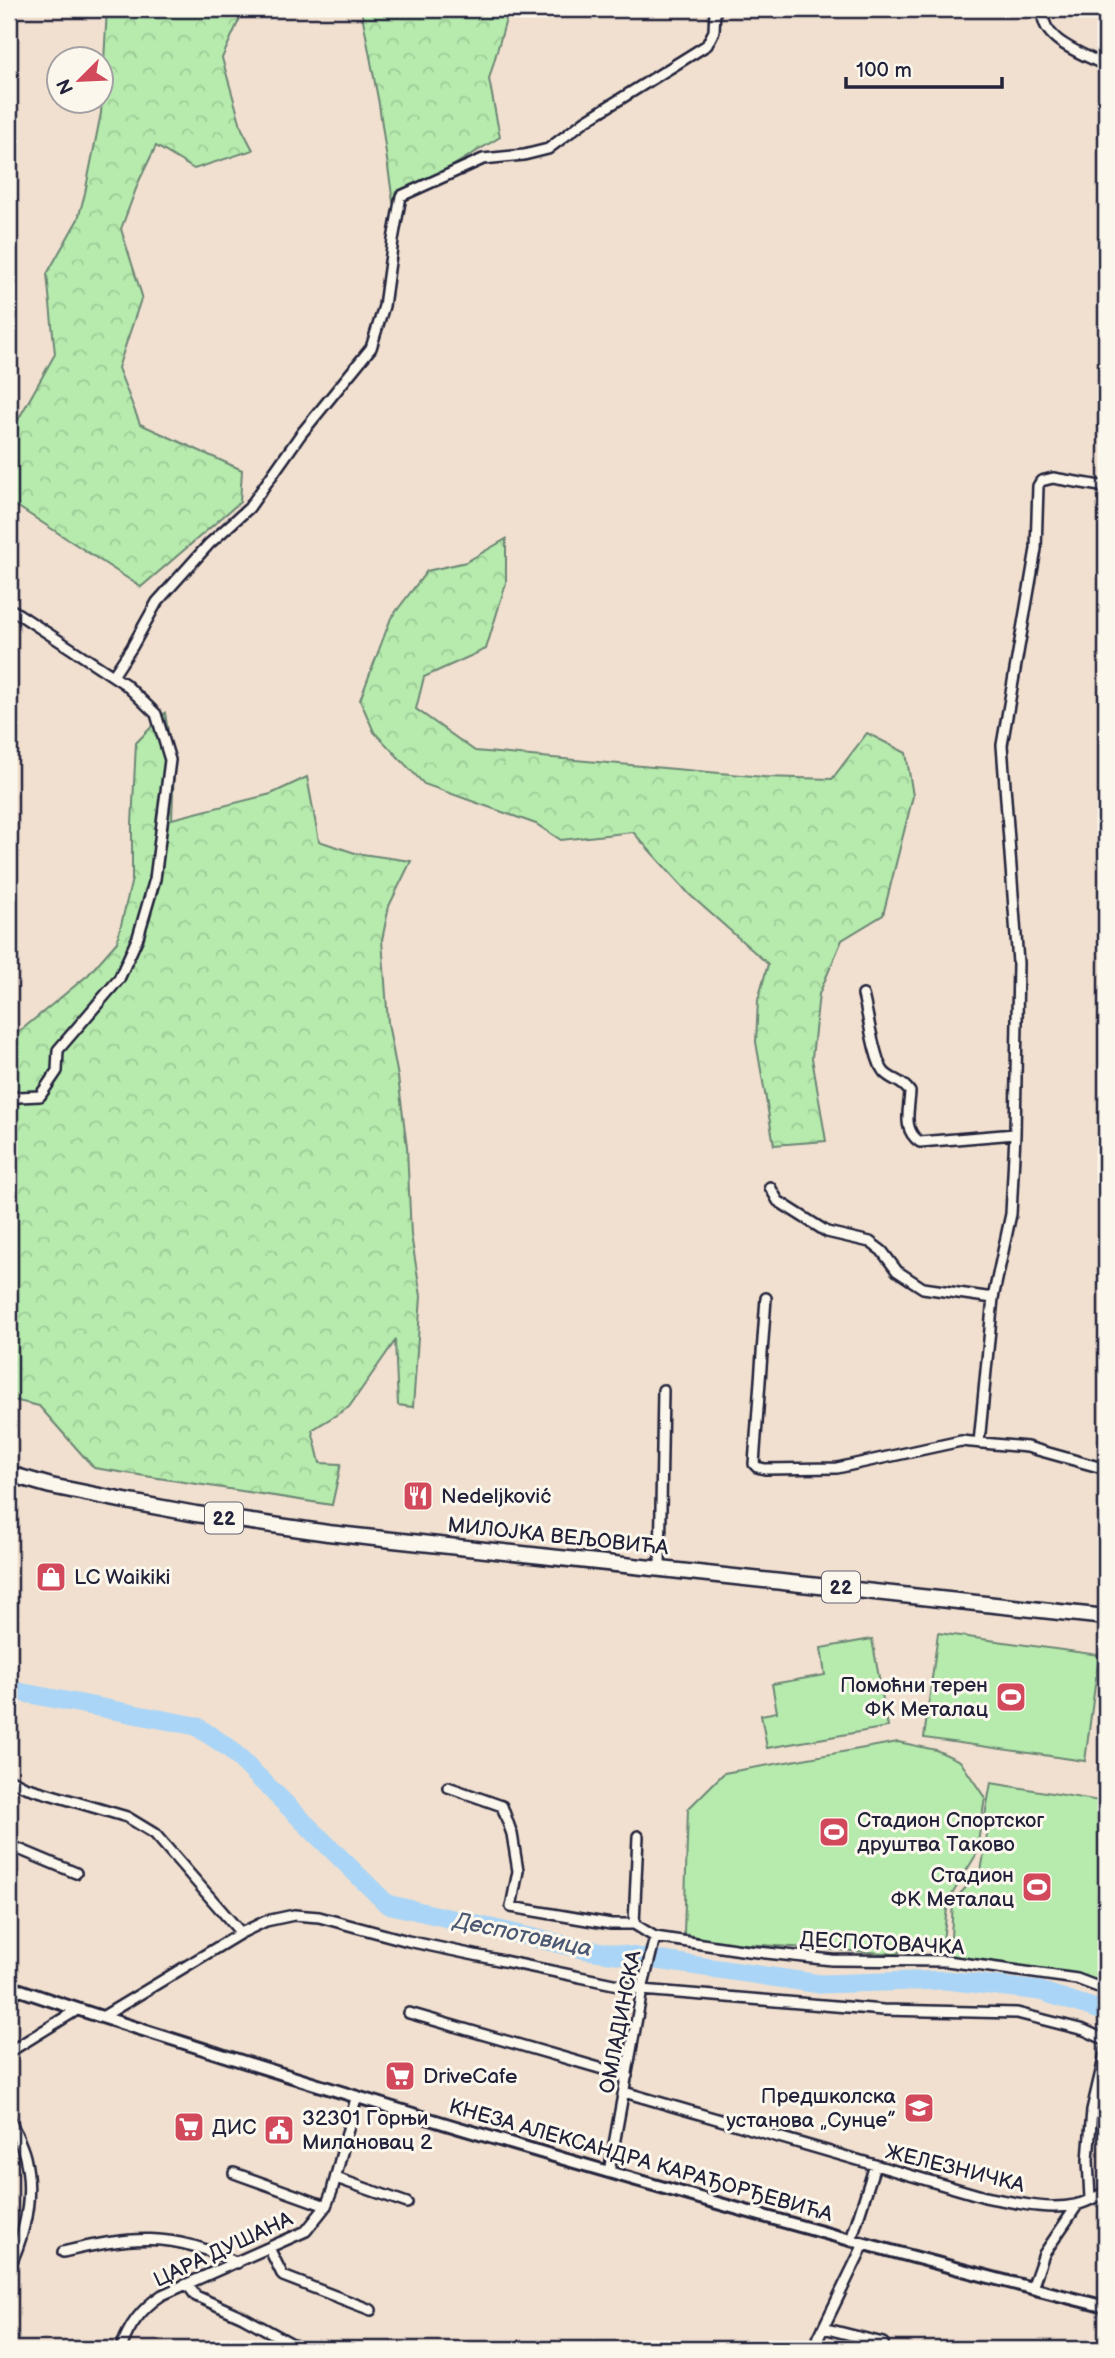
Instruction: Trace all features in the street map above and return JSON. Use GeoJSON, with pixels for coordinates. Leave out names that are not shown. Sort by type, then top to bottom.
{"type":"FeatureCollection","features":[{"type":"Feature","properties":{"kind":"main road","name":"МИЛОЈКА ВЕЉОВИЋА"},"geometry":{"type":"LineString","coordinates":[[9,1474],[51,1486],[133,1503],[328,1533],[1106,1617]]}},
{"type":"Feature","properties":{"kind":"street"},"geometry":{"type":"LineString","coordinates":[[113,676],[157,602],[209,544],[249,508],[301,433],[371,348],[384,306],[401,196],[483,159],[524,155],[548,149],[585,121],[707,45],[713,31],[715,9]]}},
{"type":"Feature","properties":{"kind":"street"},"geometry":{"type":"LineString","coordinates":[[1043,9],[1042,22],[1053,37],[1106,66]]}},
{"type":"Feature","properties":{"kind":"street"},"geometry":{"type":"LineString","coordinates":[[979,1443],[993,1298],[1011,1214],[1015,1134],[1018,963],[1002,745],[1036,549],[1038,486],[1041,481],[1053,478],[1106,487]]}},
{"type":"Feature","properties":{"kind":"street"},"geometry":{"type":"LineString","coordinates":[[9,1101],[18,1097],[40,1097],[57,1071],[58,1050],[119,979],[138,937],[155,879],[170,760],[156,714],[125,684],[13,611]]}},
{"type":"Feature","properties":{"kind":"street"},"geometry":{"type":"LineString","coordinates":[[863,995],[879,1063],[886,1074],[903,1082],[911,1092],[907,1127],[912,1137],[920,1142],[1015,1134]]}},
{"type":"Feature","properties":{"kind":"street"},"geometry":{"type":"LineString","coordinates":[[770,1187],[778,1201],[827,1232],[870,1242],[897,1271],[923,1288],[993,1298]]}},
{"type":"Feature","properties":{"kind":"street"},"geometry":{"type":"LineString","coordinates":[[766,1298],[754,1464],[757,1467],[836,1468],[961,1441],[1027,1447],[1106,1469]]}},
{"type":"Feature","properties":{"kind":"street"},"geometry":{"type":"LineString","coordinates":[[660,1568],[663,1390]]}},
{"type":"Feature","properties":{"kind":"street"},"geometry":{"type":"LineString","coordinates":[[9,1779],[25,1787],[127,1817],[141,1824],[155,1834],[241,1933]]}},
{"type":"Feature","properties":{"kind":"street","name":"ОМЛАДИНСКА"},"geometry":{"type":"LineString","coordinates":[[448,1787],[502,1805],[512,1834],[518,1871],[511,1907],[611,1924],[634,1924],[653,1941],[609,2172]]}},
{"type":"Feature","properties":{"kind":"street"},"geometry":{"type":"LineString","coordinates":[[634,1924],[638,1836]]}},
{"type":"Feature","properties":{"kind":"street"},"geometry":{"type":"LineString","coordinates":[[9,1845],[76,1873]]}},
{"type":"Feature","properties":{"kind":"street"},"geometry":{"type":"LineString","coordinates":[[102,2017],[241,1933],[266,1922],[294,1915],[319,1917],[408,1941],[642,1990],[883,2010],[1017,2013],[1084,2030],[1106,2040]]}},
{"type":"Feature","properties":{"kind":"street","name":"ДЕСПОТОВАЧКА"},"geometry":{"type":"LineString","coordinates":[[653,1941],[832,1960],[947,1961],[1077,1979],[1106,1990]]}},
{"type":"Feature","properties":{"kind":"street","name":"КНЕЗА АЛЕКСАНДРА КАРАЂОРЂЕВИЋА"},"geometry":{"type":"LineString","coordinates":[[9,1986],[356,2098],[864,2244],[1106,2307]]}},
{"type":"Feature","properties":{"kind":"street"},"geometry":{"type":"LineString","coordinates":[[9,2052],[77,2010]]}},
{"type":"Feature","properties":{"kind":"street"},"geometry":{"type":"LineString","coordinates":[[409,2013],[627,2076]]}},
{"type":"Feature","properties":{"kind":"street"},"geometry":{"type":"LineString","coordinates":[[1090,2199],[1088,2160],[1092,2110],[1106,2050]]}},
{"type":"Feature","properties":{"kind":"street","name":"ЖЕЛЕЗНИЧКА"},"geometry":{"type":"LineString","coordinates":[[624,2092],[985,2197],[1024,2204],[1060,2206],[1077,2204],[1106,2192]]}},
{"type":"Feature","properties":{"kind":"street","name":"ЦАРА ДУШАНА"},"geometry":{"type":"LineString","coordinates":[[121,2349],[145,2307],[162,2295],[306,2231],[326,2206],[336,2178],[356,2098]]}},
{"type":"Feature","properties":{"kind":"street"},"geometry":{"type":"LineString","coordinates":[[9,2117],[25,2155],[30,2185],[26,2218],[9,2269]]}},
{"type":"Feature","properties":{"kind":"street"},"geometry":{"type":"LineString","coordinates":[[851,2240],[874,2165]]}},
{"type":"Feature","properties":{"kind":"street"},"geometry":{"type":"LineString","coordinates":[[234,2173],[326,2206]]}},
{"type":"Feature","properties":{"kind":"street"},"geometry":{"type":"LineString","coordinates":[[336,2178],[407,2203]]}},
{"type":"Feature","properties":{"kind":"street"},"geometry":{"type":"LineString","coordinates":[[1032,2288],[1044,2254],[1077,2204]]}},
{"type":"Feature","properties":{"kind":"street"},"geometry":{"type":"LineString","coordinates":[[63,2252],[104,2242],[158,2239],[191,2244],[237,2263]]}},
{"type":"Feature","properties":{"kind":"street"},"geometry":{"type":"LineString","coordinates":[[813,2349],[864,2244]]}},
{"type":"Feature","properties":{"kind":"street"},"geometry":{"type":"LineString","coordinates":[[269,2248],[283,2276],[371,2310]]}},
{"type":"Feature","properties":{"kind":"street"},"geometry":{"type":"LineString","coordinates":[[187,2284],[195,2296],[243,2317],[301,2349]]}},
{"type":"Feature","properties":{"kind":"street"},"geometry":{"type":"LineString","coordinates":[[823,2328],[883,2343]]}},
{"type":"Feature","properties":{"kind":"green space"},"geometry":{"type":"Polygon","coordinates":[[[107,9],[244,9],[222,58],[242,129],[253,150],[194,169],[156,146],[121,229],[142,296],[118,368],[140,424],[242,470],[240,502],[141,587],[9,501],[9,436],[55,354],[47,274],[78,219],[100,116],[116,116],[116,46],[105,46],[107,9]]]}},
{"type":"Feature","properties":{"kind":"green space"},"geometry":{"type":"Polygon","coordinates":[[[361,9],[509,9],[489,79],[500,137],[393,202],[379,104],[361,9]]]}},
{"type":"Feature","properties":{"kind":"green space"},"geometry":{"type":"Polygon","coordinates":[[[506,539],[506,583],[486,649],[424,677],[416,709],[475,751],[764,777],[832,779],[867,733],[906,753],[913,796],[883,915],[842,940],[819,994],[812,1058],[826,1141],[774,1145],[756,1042],[758,1000],[768,964],[690,895],[633,832],[561,840],[536,824],[424,784],[374,732],[360,700],[391,618],[427,571],[466,562],[506,539]]]}},
{"type":"Feature","properties":{"kind":"green space"},"geometry":{"type":"Polygon","coordinates":[[[165,713],[174,769],[172,819],[271,794],[307,777],[319,841],[355,853],[411,861],[389,906],[382,940],[388,1023],[407,1147],[411,1235],[421,1296],[413,1407],[398,1405],[395,1341],[349,1407],[312,1430],[320,1463],[341,1464],[332,1505],[94,1468],[39,1406],[9,1399],[9,1040],[88,975],[117,942],[132,879],[136,743],[165,713]]]}},
{"type":"Feature","properties":{"kind":"green space","name":"Помоћни терен ФК Металац"},"geometry":{"type":"Polygon","coordinates":[[[938,1633],[1099,1655],[1085,1761],[924,1738],[938,1633]]]}},
{"type":"Feature","properties":{"kind":"green space"},"geometry":{"type":"Polygon","coordinates":[[[872,1639],[888,1727],[767,1748],[761,1715],[777,1712],[772,1684],[825,1675],[821,1648],[872,1639]]]}},
{"type":"Feature","properties":{"kind":"green space","name":"Стадион Спортског друштва Таково"},"geometry":{"type":"Polygon","coordinates":[[[898,1742],[936,1750],[960,1761],[985,1798],[976,1855],[948,1901],[942,1948],[902,1947],[898,1954],[717,1942],[684,1934],[688,1809],[724,1773],[898,1742]]]}},
{"type":"Feature","properties":{"kind":"green space","name":"Стадион ФК Металац"},"geometry":{"type":"Polygon","coordinates":[[[991,1783],[1106,1802],[1106,1981],[950,1956],[953,1901],[981,1872],[989,1823],[984,1821],[991,1783]]]}},
{"type":"Feature","properties":{"kind":"waterway","name":"Деспотовица"},"geometry":{"type":"LineString","coordinates":[[9,1690],[196,1726],[229,1748],[387,1904],[582,1949],[820,1984],[946,1980],[1040,1991],[1106,2012]]}},
{"type":"Feature","properties":{"kind":"place","name":"Nedeljković"},"geometry":{"type":"Point","coordinates":[418,1496]}},
{"type":"Feature","properties":{"kind":"place","name":"LC Waikiki"},"geometry":{"type":"Point","coordinates":[51,1577]}},
{"type":"Feature","properties":{"kind":"place","name":"Помоћни терен ФК Металац"},"geometry":{"type":"Point","coordinates":[1011,1697]}},
{"type":"Feature","properties":{"kind":"place","name":"Стадион Спортског друштва Таково"},"geometry":{"type":"Point","coordinates":[834,1832]}},
{"type":"Feature","properties":{"kind":"place","name":"Стадион ФК Металац"},"geometry":{"type":"Point","coordinates":[1037,1887]}},
{"type":"Feature","properties":{"kind":"place","name":"DriveCafe"},"geometry":{"type":"Point","coordinates":[400,2076]}},
{"type":"Feature","properties":{"kind":"place","name":"Предшколска установа „Сунце”"},"geometry":{"type":"Point","coordinates":[919,2108]}},
{"type":"Feature","properties":{"kind":"place","name":"ДИС"},"geometry":{"type":"Point","coordinates":[189,2127]}},
{"type":"Feature","properties":{"kind":"place","name":"32301 Горњи Милановац 2"},"geometry":{"type":"Point","coordinates":[279,2130]}}]}
